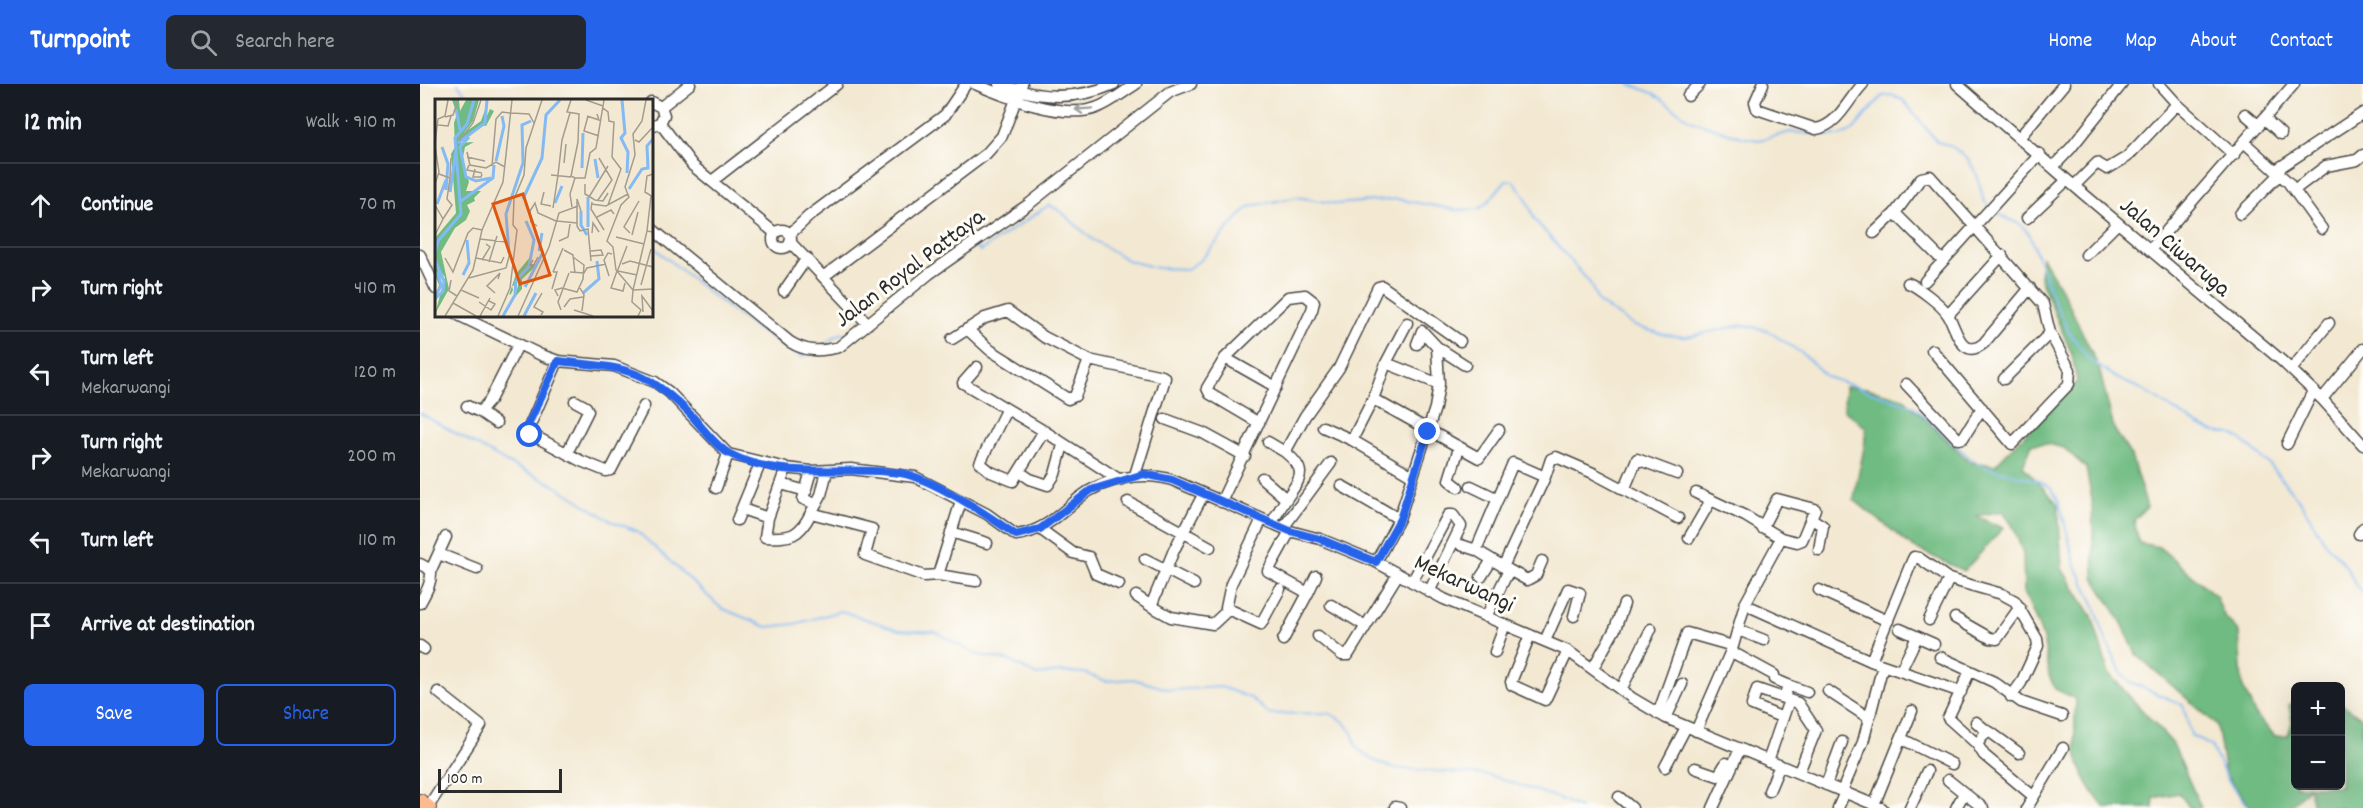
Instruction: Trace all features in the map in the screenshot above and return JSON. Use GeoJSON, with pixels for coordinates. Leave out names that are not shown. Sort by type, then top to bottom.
{"type":"FeatureCollection","features":[{"type":"Feature","properties":{"kind":"street"},"geometry":{"type":"LineString","coordinates":[[690,84],[656,105],[664,115],[656,124],[693,166],[775,233],[773,239],[778,246],[784,248],[809,216],[945,115],[966,84]]}},
{"type":"Feature","properties":{"kind":"street"},"geometry":{"type":"LineString","coordinates":[[712,181],[837,84]]}},
{"type":"Feature","properties":{"kind":"street"},"geometry":{"type":"LineString","coordinates":[[975,84],[1067,97],[1096,92],[1114,84]]}},
{"type":"Feature","properties":{"kind":"street"},"geometry":{"type":"LineString","coordinates":[[999,84],[1019,92],[1041,107],[1086,110],[1105,104],[1136,84]]}},
{"type":"Feature","properties":{"kind":"street","name":"Jalan Royal Pattaya"},"geometry":{"type":"LineString","coordinates":[[652,229],[724,291],[799,347],[823,352],[839,347],[929,274],[1029,204],[1170,92],[1191,84]]}},
{"type":"Feature","properties":{"kind":"street"},"geometry":{"type":"LineString","coordinates":[[1688,96],[1700,84]]}},
{"type":"Feature","properties":{"kind":"street"},"geometry":{"type":"LineString","coordinates":[[1763,84],[1755,104],[1757,109],[1816,129],[1826,127],[1833,122],[1863,84]]}},
{"type":"Feature","properties":{"kind":"street","name":"Jalan Ciwaruga"},"geometry":{"type":"LineString","coordinates":[[1957,84],[2291,370],[2322,399],[2363,445]]}},
{"type":"Feature","properties":{"kind":"street"},"geometry":{"type":"LineString","coordinates":[[2020,137],[2064,84]]}},
{"type":"Feature","properties":{"kind":"street"},"geometry":{"type":"LineString","coordinates":[[2053,167],[2122,84]]}},
{"type":"Feature","properties":{"kind":"street"},"geometry":{"type":"LineString","coordinates":[[2159,84],[2177,104],[2234,155]]}},
{"type":"Feature","properties":{"kind":"street"},"geometry":{"type":"LineString","coordinates":[[2150,250],[2294,84]]}},
{"type":"Feature","properties":{"kind":"street"},"geometry":{"type":"LineString","coordinates":[[823,278],[986,154],[1002,136],[1019,92]]}},
{"type":"Feature","properties":{"kind":"street"},"geometry":{"type":"LineString","coordinates":[[2027,218],[2097,163],[2107,169],[2127,157],[2177,104]]}},
{"type":"Feature","properties":{"kind":"street"},"geometry":{"type":"LineString","coordinates":[[2240,214],[2278,172],[2363,113]]}},
{"type":"Feature","properties":{"kind":"street"},"geometry":{"type":"LineString","coordinates":[[2245,114],[2281,134]]}},
{"type":"Feature","properties":{"kind":"street"},"geometry":{"type":"LineString","coordinates":[[2245,143],[2278,172],[2322,229]]}},
{"type":"Feature","properties":{"kind":"street"},"geometry":{"type":"LineString","coordinates":[[1925,281],[2040,154]]}},
{"type":"Feature","properties":{"kind":"street"},"geometry":{"type":"LineString","coordinates":[[2294,190],[2326,166],[2357,160],[2363,155]]}},
{"type":"Feature","properties":{"kind":"street"},"geometry":{"type":"LineString","coordinates":[[1874,233],[1895,213],[1921,178],[1928,176],[2002,255],[2043,304],[2049,333],[2070,370],[2069,384],[2012,444],[1932,351]]}},
{"type":"Feature","properties":{"kind":"street"},"geometry":{"type":"LineString","coordinates":[[1895,213],[1943,261]]}},
{"type":"Feature","properties":{"kind":"street"},"geometry":{"type":"LineString","coordinates":[[2086,255],[2118,223]]}},
{"type":"Feature","properties":{"kind":"street"},"geometry":{"type":"LineString","coordinates":[[790,238],[823,278],[868,324]]}},
{"type":"Feature","properties":{"kind":"street"},"geometry":{"type":"LineString","coordinates":[[420,255],[435,287]]}},
{"type":"Feature","properties":{"kind":"street"},"geometry":{"type":"LineString","coordinates":[[1948,315],[2002,255]]}},
{"type":"Feature","properties":{"kind":"street"},"geometry":{"type":"LineString","coordinates":[[784,291],[807,258]]}},
{"type":"Feature","properties":{"kind":"street"},"geometry":{"type":"LineString","coordinates":[[1908,283],[1920,288],[1948,315],[1953,329],[1968,348],[1979,347],[2030,288]]}},
{"type":"Feature","properties":{"kind":"street"},"geometry":{"type":"LineString","coordinates":[[1285,452],[1305,416],[1339,369],[1378,287],[1383,286],[1460,341]]}},
{"type":"Feature","properties":{"kind":"street"},"geometry":{"type":"LineString","coordinates":[[1221,502],[1245,456],[1312,310],[1314,302],[1311,297],[1298,294],[1288,297],[1226,358],[1209,384],[1208,392],[1259,423]]}},
{"type":"Feature","properties":{"kind":"street"},"geometry":{"type":"LineString","coordinates":[[952,339],[985,318],[1012,312],[1044,337],[1089,360],[1164,378],[1135,475]]}},
{"type":"Feature","properties":{"kind":"street"},"geometry":{"type":"LineString","coordinates":[[460,316],[518,345],[558,361],[614,366],[655,382],[669,392],[728,454],[760,464],[811,471],[851,469],[901,473],[932,484],[960,501],[938,575]]}},
{"type":"Feature","properties":{"kind":"street"},"geometry":{"type":"LineString","coordinates":[[1352,440],[1373,399],[1386,363],[1407,323]]}},
{"type":"Feature","properties":{"kind":"street"},"geometry":{"type":"LineString","coordinates":[[2291,370],[2329,323]]}},
{"type":"Feature","properties":{"kind":"street"},"geometry":{"type":"LineString","coordinates":[[967,329],[990,350],[1068,399],[1075,396],[1089,360]]}},
{"type":"Feature","properties":{"kind":"street"},"geometry":{"type":"LineString","coordinates":[[1417,344],[1422,332],[1437,347],[1465,364]]}},
{"type":"Feature","properties":{"kind":"street"},"geometry":{"type":"LineString","coordinates":[[2004,379],[2049,333]]}},
{"type":"Feature","properties":{"kind":"street"},"geometry":{"type":"LineString","coordinates":[[480,412],[490,400],[518,345]]}},
{"type":"Feature","properties":{"kind":"street"},"geometry":{"type":"LineString","coordinates":[[1376,562],[1400,519],[1428,432],[1439,384],[1437,347]]}},
{"type":"Feature","properties":{"kind":"street"},"geometry":{"type":"LineString","coordinates":[[2322,399],[2363,349]]}},
{"type":"Feature","properties":{"kind":"street"},"geometry":{"type":"LineString","coordinates":[[1226,358],[1276,387]]}},
{"type":"Feature","properties":{"kind":"street"},"geometry":{"type":"LineString","coordinates":[[558,361],[526,429],[530,435],[581,461],[611,470],[644,406]]}},
{"type":"Feature","properties":{"kind":"street"},"geometry":{"type":"LineString","coordinates":[[1386,363],[1439,384]]}},
{"type":"Feature","properties":{"kind":"street"},"geometry":{"type":"LineString","coordinates":[[977,367],[963,383],[1044,430],[1063,445],[1120,480]]}},
{"type":"Feature","properties":{"kind":"street"},"geometry":{"type":"LineString","coordinates":[[1906,384],[1958,439],[1963,438],[1982,408]]}},
{"type":"Feature","properties":{"kind":"street"},"geometry":{"type":"LineString","coordinates":[[2287,444],[2313,391]]}},
{"type":"Feature","properties":{"kind":"street"},"geometry":{"type":"LineString","coordinates":[[1373,399],[1428,432],[1479,458],[1499,430]]}},
{"type":"Feature","properties":{"kind":"street"},"geometry":{"type":"LineString","coordinates":[[567,453],[588,411],[586,407],[575,401]]}},
{"type":"Feature","properties":{"kind":"street"},"geometry":{"type":"LineString","coordinates":[[467,406],[496,423]]}},
{"type":"Feature","properties":{"kind":"street"},"geometry":{"type":"LineString","coordinates":[[1006,410],[981,466],[1011,481],[1020,472],[1044,430]]}},
{"type":"Feature","properties":{"kind":"street"},"geometry":{"type":"LineString","coordinates":[[1165,419],[1203,433],[1245,456]]}},
{"type":"Feature","properties":{"kind":"street"},"geometry":{"type":"LineString","coordinates":[[1323,427],[1352,440],[1413,476]]}},
{"type":"Feature","properties":{"kind":"street"},"geometry":{"type":"LineString","coordinates":[[1268,442],[1294,459],[1300,475],[1297,488],[1267,520],[1231,584],[1225,603],[1228,610],[1261,624],[1280,589]]}},
{"type":"Feature","properties":{"kind":"street"},"geometry":{"type":"LineString","coordinates":[[1020,472],[1030,479],[1048,485],[1055,474],[1063,445]]}},
{"type":"Feature","properties":{"kind":"street"},"geometry":{"type":"LineString","coordinates":[[1458,487],[1449,480],[1459,448]]}},
{"type":"Feature","properties":{"kind":"street"},"geometry":{"type":"LineString","coordinates":[[716,488],[728,454]]}},
{"type":"Feature","properties":{"kind":"street"},"geometry":{"type":"LineString","coordinates":[[1486,617],[1551,459],[1556,457],[1678,518]]}},
{"type":"Feature","properties":{"kind":"street"},"geometry":{"type":"LineString","coordinates":[[1624,490],[1637,459],[1677,474]]}},
{"type":"Feature","properties":{"kind":"street"},"geometry":{"type":"LineString","coordinates":[[1476,550],[1513,463],[1545,477]]}},
{"type":"Feature","properties":{"kind":"street"},"geometry":{"type":"LineString","coordinates":[[760,464],[740,514],[768,518]]}},
{"type":"Feature","properties":{"kind":"street"},"geometry":{"type":"LineString","coordinates":[[1308,593],[1268,571],[1286,529],[1331,464]]}},
{"type":"Feature","properties":{"kind":"street"},"geometry":{"type":"LineString","coordinates":[[786,468],[764,536],[788,537],[801,531],[814,509],[827,471]]}},
{"type":"Feature","properties":{"kind":"street"},"geometry":{"type":"LineString","coordinates":[[811,471],[804,500],[814,509],[872,529],[865,555],[924,576],[938,575],[976,581]]}},
{"type":"Feature","properties":{"kind":"street","name":"Mekarwangi"},"geometry":{"type":"LineString","coordinates":[[960,501],[987,514],[1016,535],[1024,534],[1040,529],[1091,490],[1135,475],[1157,475],[1286,529],[1320,539],[1376,562],[1429,592],[1568,651],[1621,690],[1662,716],[1878,806]]}},
{"type":"Feature","properties":{"kind":"street"},"geometry":{"type":"LineString","coordinates":[[1262,478],[1286,499]]}},
{"type":"Feature","properties":{"kind":"street"},"geometry":{"type":"LineString","coordinates":[[781,484],[806,491]]}},
{"type":"Feature","properties":{"kind":"street"},"geometry":{"type":"LineString","coordinates":[[1342,486],[1400,519]]}},
{"type":"Feature","properties":{"kind":"street"},"geometry":{"type":"LineString","coordinates":[[1471,486],[1498,499]]}},
{"type":"Feature","properties":{"kind":"street"},"geometry":{"type":"LineString","coordinates":[[1696,493],[1711,500],[1762,528],[1781,538],[1800,542],[1815,508],[1778,499],[1762,528]]}},
{"type":"Feature","properties":{"kind":"street"},"geometry":{"type":"LineString","coordinates":[[1151,606],[1184,531],[1203,495]]}},
{"type":"Feature","properties":{"kind":"street"},"geometry":{"type":"LineString","coordinates":[[1689,538],[1711,500]]}},
{"type":"Feature","properties":{"kind":"street"},"geometry":{"type":"LineString","coordinates":[[1128,502],[1210,547]]}},
{"type":"Feature","properties":{"kind":"street"},"geometry":{"type":"LineString","coordinates":[[1412,582],[1448,515],[1453,515],[1461,526],[1429,592]]}},
{"type":"Feature","properties":{"kind":"street"},"geometry":{"type":"LineString","coordinates":[[1812,519],[1823,526],[1819,550]]}},
{"type":"Feature","properties":{"kind":"street"},"geometry":{"type":"LineString","coordinates":[[1040,529],[1073,553],[1089,557],[1096,574],[1119,584]]}},
{"type":"Feature","properties":{"kind":"street"},"geometry":{"type":"LineString","coordinates":[[951,532],[987,543]]}},
{"type":"Feature","properties":{"kind":"street"},"geometry":{"type":"LineString","coordinates":[[420,603],[429,587],[431,570],[446,537]]}},
{"type":"Feature","properties":{"kind":"street"},"geometry":{"type":"LineString","coordinates":[[1665,767],[1691,729],[1732,649],[1745,604],[1781,538]]}},
{"type":"Feature","properties":{"kind":"street"},"geometry":{"type":"LineString","coordinates":[[1461,545],[1476,550],[1527,579],[1536,575],[1542,561]]}},
{"type":"Feature","properties":{"kind":"street"},"geometry":{"type":"LineString","coordinates":[[439,554],[477,569]]}},
{"type":"Feature","properties":{"kind":"street"},"geometry":{"type":"LineString","coordinates":[[1871,661],[1914,557],[1926,562],[1949,579],[2002,594],[2020,607],[2038,646],[2035,658],[2011,697]]}},
{"type":"Feature","properties":{"kind":"street"},"geometry":{"type":"LineString","coordinates":[[1145,559],[1167,568],[1194,584]]}},
{"type":"Feature","properties":{"kind":"street"},"geometry":{"type":"LineString","coordinates":[[1481,577],[1492,560]]}},
{"type":"Feature","properties":{"kind":"street"},"geometry":{"type":"LineString","coordinates":[[420,564],[431,570]]}},
{"type":"Feature","properties":{"kind":"street"},"geometry":{"type":"LineString","coordinates":[[1318,636],[1342,655],[1348,655],[1364,625],[1398,574]]}},
{"type":"Feature","properties":{"kind":"street"},"geometry":{"type":"LineString","coordinates":[[1283,640],[1316,576]]}},
{"type":"Feature","properties":{"kind":"street"},"geometry":{"type":"LineString","coordinates":[[1929,620],[1949,579]]}},
{"type":"Feature","properties":{"kind":"street"},"geometry":{"type":"LineString","coordinates":[[1545,641],[1568,589],[1580,593],[1574,616]]}},
{"type":"Feature","properties":{"kind":"street"},"geometry":{"type":"LineString","coordinates":[[1818,590],[1888,621]]}},
{"type":"Feature","properties":{"kind":"street"},"geometry":{"type":"LineString","coordinates":[[1136,596],[1171,617],[1213,624],[1228,610]]}},
{"type":"Feature","properties":{"kind":"street"},"geometry":{"type":"LineString","coordinates":[[1593,668],[1615,629],[1624,604]]}},
{"type":"Feature","properties":{"kind":"street"},"geometry":{"type":"LineString","coordinates":[[1331,605],[1364,625]]}},
{"type":"Feature","properties":{"kind":"street"},"geometry":{"type":"LineString","coordinates":[[1954,618],[1990,638],[1997,639],[2020,607]]}},
{"type":"Feature","properties":{"kind":"street"},"geometry":{"type":"LineString","coordinates":[[1754,608],[1871,661],[1961,692]]}},
{"type":"Feature","properties":{"kind":"street"},"geometry":{"type":"LineString","coordinates":[[1495,651],[1505,624]]}},
{"type":"Feature","properties":{"kind":"street"},"geometry":{"type":"LineString","coordinates":[[1621,690],[1651,629]]}},
{"type":"Feature","properties":{"kind":"street"},"geometry":{"type":"LineString","coordinates":[[1900,629],[1934,644]]}},
{"type":"Feature","properties":{"kind":"street"},"geometry":{"type":"LineString","coordinates":[[1738,630],[1764,640]]}},
{"type":"Feature","properties":{"kind":"street"},"geometry":{"type":"LineString","coordinates":[[1662,716],[1687,633],[1732,649],[1774,675],[1774,679],[1807,692]]}},
{"type":"Feature","properties":{"kind":"street"},"geometry":{"type":"LineString","coordinates":[[1530,635],[1511,682],[1512,685],[1545,700],[1568,651]]}},
{"type":"Feature","properties":{"kind":"street"},"geometry":{"type":"LineString","coordinates":[[1901,670],[1917,637]]}},
{"type":"Feature","properties":{"kind":"street"},"geometry":{"type":"LineString","coordinates":[[1940,657],[1994,682],[2011,697],[2062,716]]}},
{"type":"Feature","properties":{"kind":"street"},"geometry":{"type":"LineString","coordinates":[[1838,808],[1863,742],[1883,665]]}},
{"type":"Feature","properties":{"kind":"street"},"geometry":{"type":"LineString","coordinates":[[1970,671],[1948,718],[1977,744],[1984,755],[2033,796]]}},
{"type":"Feature","properties":{"kind":"street"},"geometry":{"type":"LineString","coordinates":[[1662,716],[1682,684]]}},
{"type":"Feature","properties":{"kind":"street"},"geometry":{"type":"LineString","coordinates":[[1768,761],[1783,718],[1788,685]]}},
{"type":"Feature","properties":{"kind":"street"},"geometry":{"type":"LineString","coordinates":[[1783,718],[1752,705],[1756,689],[1798,703],[1816,730],[1799,772]]}},
{"type":"Feature","properties":{"kind":"street"},"geometry":{"type":"LineString","coordinates":[[1828,691],[1869,718]]}},
{"type":"Feature","properties":{"kind":"street"},"geometry":{"type":"LineString","coordinates":[[423,803],[481,726],[438,692]]}},
{"type":"Feature","properties":{"kind":"street"},"geometry":{"type":"LineString","coordinates":[[1878,806],[1912,711]]}},
{"type":"Feature","properties":{"kind":"street"},"geometry":{"type":"LineString","coordinates":[[1976,722],[2019,753]]}},
{"type":"Feature","properties":{"kind":"street"},"geometry":{"type":"LineString","coordinates":[[1977,744],[1987,731]]}},
{"type":"Feature","properties":{"kind":"street"},"geometry":{"type":"LineString","coordinates":[[1902,739],[1952,764]]}},
{"type":"Feature","properties":{"kind":"street"},"geometry":{"type":"LineString","coordinates":[[1826,785],[1842,742]]}},
{"type":"Feature","properties":{"kind":"street"},"geometry":{"type":"LineString","coordinates":[[1695,768],[1720,776],[1737,748]]}},
{"type":"Feature","properties":{"kind":"street"},"geometry":{"type":"LineString","coordinates":[[1713,808],[1737,748]]}},
{"type":"Feature","properties":{"kind":"street"},"geometry":{"type":"LineString","coordinates":[[2027,808],[2063,748]]}},
{"type":"Feature","properties":{"kind":"street"},"geometry":{"type":"LineString","coordinates":[[1769,791],[1780,765]]}},
{"type":"Feature","properties":{"kind":"street"},"geometry":{"type":"LineString","coordinates":[[1910,808],[1928,771]]}},
{"type":"Feature","properties":{"kind":"street"},"geometry":{"type":"LineString","coordinates":[[1948,780],[1983,808]]}},
{"type":"Feature","properties":{"kind":"street"},"geometry":{"type":"LineString","coordinates":[[1956,808],[1964,793]]}},
{"type":"Feature","properties":{"kind":"street"},"geometry":{"type":"LineString","coordinates":[[1619,797],[1632,808]]}},
{"type":"Feature","properties":{"kind":"green space"},"geometry":{"type":"Polygon","coordinates":[[[2042,257],[2064,294],[2099,368],[2114,429],[2131,456],[2147,507],[2134,520],[2139,543],[2159,547],[2216,596],[2223,614],[2239,632],[2242,685],[2255,714],[2275,736],[2288,736],[2291,726],[2291,790],[2306,790],[2289,808],[2251,808],[2225,774],[2217,725],[2136,654],[2122,623],[2094,578],[2092,500],[2086,468],[2064,448],[2048,444],[2032,444],[2023,466],[2058,504],[2062,569],[2092,616],[2109,674],[2173,744],[2201,808],[2190,808],[2179,793],[2154,798],[2153,808],[2105,808],[2094,794],[2077,757],[2076,699],[2055,689],[2049,675],[2043,637],[2024,592],[2023,554],[2014,528],[2003,511],[1976,516],[2003,528],[1964,571],[1913,547],[1854,500],[1866,428],[1844,410],[1845,387],[1866,388],[1903,398],[1970,462],[1995,465],[2077,382],[2072,355],[2040,278],[2042,257]]]}},
{"type":"Feature","properties":{"kind":"green space"},"geometry":{"type":"Polygon","coordinates":[[[2345,707],[2362,718],[2363,808],[2313,808],[2310,790],[2345,790],[2345,707]]]}},
{"type":"Feature","properties":{"kind":"waterway"},"geometry":{"type":"LineString","coordinates":[[458,84],[469,99]]}},
{"type":"Feature","properties":{"kind":"waterway"},"geometry":{"type":"LineString","coordinates":[[1629,84],[1655,94],[1690,120],[1741,137],[1759,140],[1791,132],[1840,136],[1853,130],[1882,96],[1891,95],[1903,100],[1937,142],[1950,145],[1968,159],[1977,175],[1984,201],[1989,206]]}},
{"type":"Feature","properties":{"kind":"waterway"},"geometry":{"type":"LineString","coordinates":[[976,247],[980,251],[1049,205],[1059,210],[1092,239],[1129,261],[1157,268],[1187,269],[1201,260],[1242,213],[1251,206],[1297,197],[1337,204],[1397,199],[1456,210],[1479,209],[1488,202],[1506,180],[1513,181],[1526,198],[1535,220],[1590,283],[1598,302],[1634,326],[1666,335],[1686,337],[1743,325],[1767,330],[1803,354],[1827,377],[1913,406],[1970,458],[1984,467],[2039,481],[2051,488],[2059,501],[2075,564],[2094,604],[2104,635],[2122,675],[2130,682],[2183,705],[2191,735],[2211,746],[2228,781],[2250,808]]}},
{"type":"Feature","properties":{"kind":"waterway"},"geometry":{"type":"LineString","coordinates":[[1992,211],[2021,225],[2030,235],[2053,299],[2069,332],[2089,359],[2116,378],[2141,389],[2198,425],[2214,432],[2232,434],[2243,441],[2270,465],[2301,503],[2324,541],[2346,566],[2356,586],[2363,592]]}},
{"type":"Feature","properties":{"kind":"waterway"},"geometry":{"type":"LineString","coordinates":[[652,246],[724,305],[763,333],[802,357],[809,354]]}},
{"type":"Feature","properties":{"kind":"waterway"},"geometry":{"type":"LineString","coordinates":[[824,345],[839,334],[848,333]]}},
{"type":"Feature","properties":{"kind":"waterway"},"geometry":{"type":"LineString","coordinates":[[420,413],[506,462],[554,485],[611,521],[637,531],[721,608],[767,627],[795,624],[841,611],[899,630],[936,632],[975,654],[1010,661],[1036,675],[1060,672],[1084,673],[1106,681],[1133,679],[1171,690],[1221,687],[1251,698],[1269,714],[1329,713],[1343,721],[1352,733],[1357,748],[1371,759],[1392,768],[1489,775],[1558,798],[1580,808]]}},
{"type":"Feature","properties":{"kind":"route"},"geometry":{"type":"LineString","coordinates":[[530,435],[526,429],[558,361],[614,366],[655,382],[669,392],[728,454],[760,464],[811,471],[851,469],[901,473],[932,484],[987,514],[1016,535],[1040,529],[1091,490],[1144,474],[1172,480],[1290,531],[1320,539],[1376,562],[1400,519],[1428,432]]}}]}
